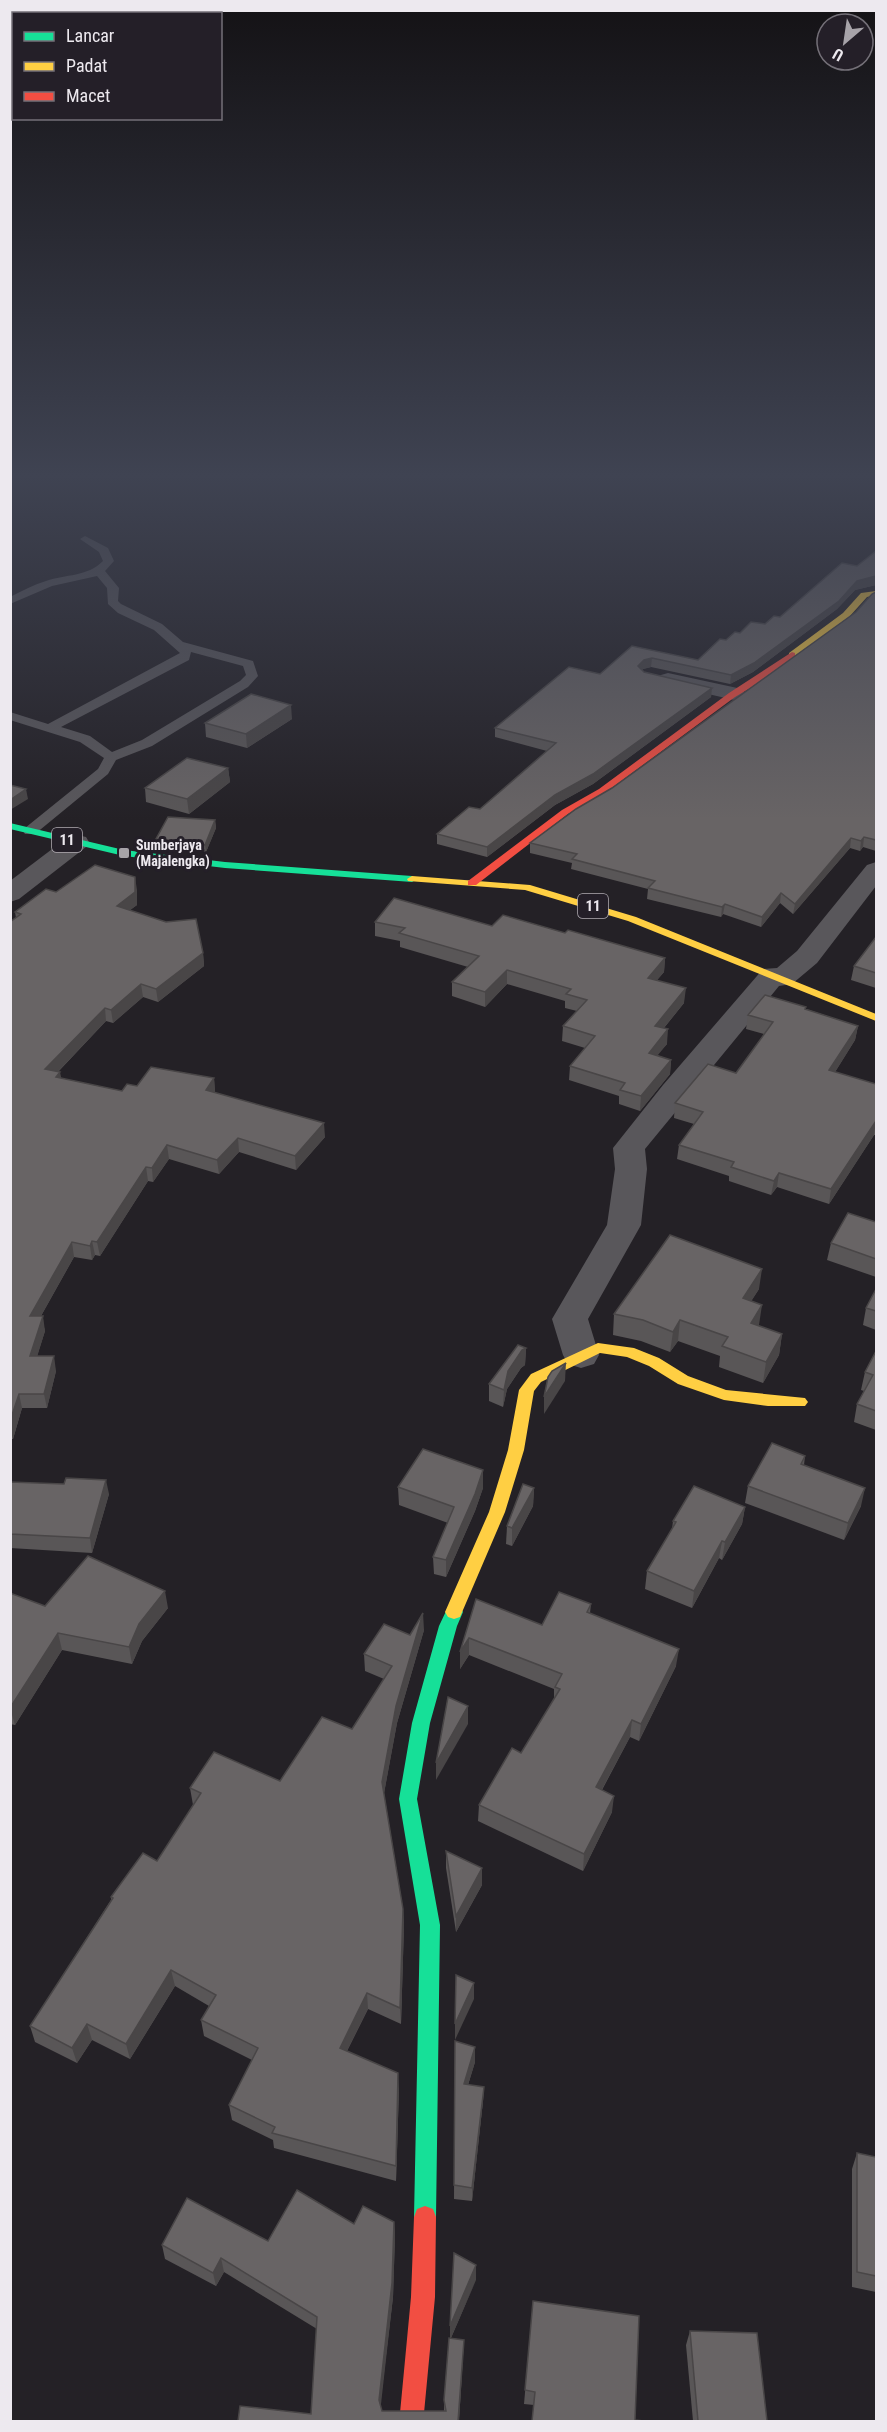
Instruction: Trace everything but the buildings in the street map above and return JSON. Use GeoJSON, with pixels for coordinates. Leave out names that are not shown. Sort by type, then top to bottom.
{"type":"FeatureCollection","features":[{"type":"Feature","properties":{"kind":"main road"},"geometry":{"type":"LineString","coordinates":[[472,883],[566,812],[602,791],[734,694],[761,678],[846,615],[864,595],[874,592]]}},
{"type":"Feature","properties":{"kind":"main road","name":"11"},"geometry":{"type":"LineString","coordinates":[[10,826],[124,853],[225,865],[526,887],[632,919],[876,1018]]}},
{"type":"Feature","properties":{"kind":"main road"},"geometry":{"type":"LineString","coordinates":[[414,2421],[412,2413],[423,2296],[430,1925],[408,1799],[421,1723],[448,1626],[497,1512],[516,1450],[527,1390],[536,1378],[598,1348],[629,1352],[654,1362],[683,1380],[724,1395],[768,1401],[800,1402]]}},
{"type":"Feature","properties":{"kind":"street"},"geometry":{"type":"LineString","coordinates":[[651,675],[734,694]]}},
{"type":"Feature","properties":{"kind":"street"},"geometry":{"type":"LineString","coordinates":[[10,894],[77,842]]}},
{"type":"Feature","properties":{"kind":"street"},"geometry":{"type":"LineString","coordinates":[[581,1355],[570,1319],[624,1226],[631,1169],[629,1148],[674,1091],[777,976],[807,957],[876,870]]}},
{"type":"Feature","properties":{"kind":"lane"},"geometry":{"type":"LineString","coordinates":[[10,601],[29,592]]}},
{"type":"Feature","properties":{"kind":"lane"},"geometry":{"type":"LineString","coordinates":[[50,728],[185,657],[186,653],[179,645],[157,627],[121,611],[112,602],[113,592]]}},
{"type":"Feature","properties":{"kind":"lane"},"geometry":{"type":"LineString","coordinates":[[30,831],[103,771],[111,757],[147,743],[252,676],[249,664],[179,645]]}},
{"type":"Feature","properties":{"kind":"lane"},"geometry":{"type":"LineString","coordinates":[[10,699],[26,720]]}},
{"type":"Feature","properties":{"kind":"lane"},"geometry":{"type":"LineString","coordinates":[[10,716],[85,739],[111,757]]}},
{"type":"Feature","properties":{"kind":"traffic: fast"},"geometry":{"type":"LineString","coordinates":[[10,826],[124,853],[225,865],[412,879]]}},
{"type":"Feature","properties":{"kind":"traffic: fast"},"geometry":{"type":"LineString","coordinates":[[425,2217],[430,1925],[408,1799],[421,1723],[454,1612]]}},
{"type":"Feature","properties":{"kind":"traffic: slow"},"geometry":{"type":"LineString","coordinates":[[792,655],[846,615],[864,595],[876,593]]}},
{"type":"Feature","properties":{"kind":"traffic: slow"},"geometry":{"type":"LineString","coordinates":[[412,879],[526,887],[632,919],[876,1018]]}},
{"type":"Feature","properties":{"kind":"traffic: slow"},"geometry":{"type":"LineString","coordinates":[[454,1612],[497,1512],[516,1450],[527,1390],[536,1378],[598,1348],[629,1352],[654,1362],[683,1380],[724,1395],[768,1401],[800,1402]]}},
{"type":"Feature","properties":{"kind":"traffic: jam"},"geometry":{"type":"LineString","coordinates":[[472,883],[565,812],[602,791],[732,695],[761,678],[792,655]]}},
{"type":"Feature","properties":{"kind":"traffic: jam"},"geometry":{"type":"LineString","coordinates":[[414,2422],[412,2413],[423,2297],[425,2217]]}},
{"type":"Feature","properties":{"kind":"place","name":"Sumberjaya (Majalengka)"},"geometry":{"type":"Point","coordinates":[124,853]}}]}
